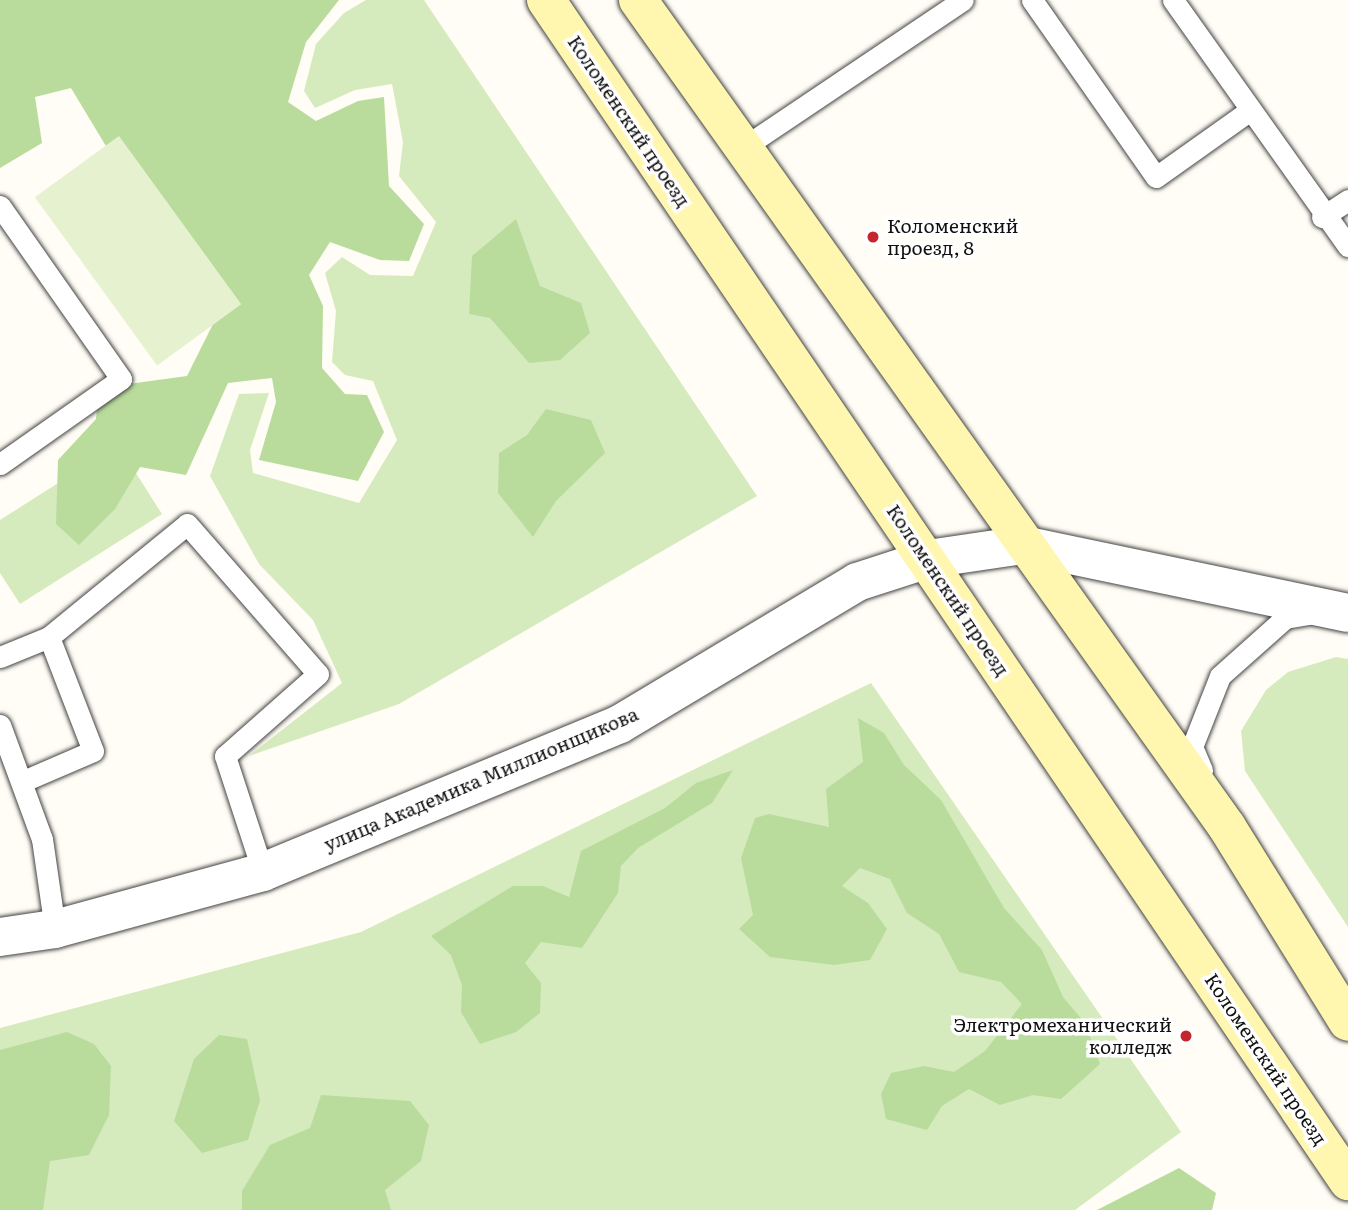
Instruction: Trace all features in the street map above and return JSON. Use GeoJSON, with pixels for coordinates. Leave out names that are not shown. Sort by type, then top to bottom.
{"type":"FeatureCollection","features":[{"type":"Feature","properties":{"kind":"main road","name":"Коломенский проезд"},"geometry":{"type":"LineString","coordinates":[[546,0],[1348,1181]]}},
{"type":"Feature","properties":{"kind":"main road"},"geometry":{"type":"LineString","coordinates":[[638,0],[1023,545],[1227,827],[1348,1022]]}},
{"type":"Feature","properties":{"kind":"street","name":"улица Академика Миллионщикова"},"geometry":{"type":"LineString","coordinates":[[0,937],[55,929],[263,872],[620,724],[857,582],[928,559],[1023,545],[1340,611]]}},
{"type":"Feature","properties":{"kind":"lane"},"geometry":{"type":"LineString","coordinates":[[741,149],[963,0]]}},
{"type":"Feature","properties":{"kind":"lane"},"geometry":{"type":"LineString","coordinates":[[1031,0],[1156,177],[1249,111]]}},
{"type":"Feature","properties":{"kind":"lane"},"geometry":{"type":"LineString","coordinates":[[1173,0],[1322,217],[1348,246]]}},
{"type":"Feature","properties":{"kind":"lane"},"geometry":{"type":"LineString","coordinates":[[1322,217],[1348,200]]}},
{"type":"Feature","properties":{"kind":"lane"},"geometry":{"type":"LineString","coordinates":[[0,206],[121,379],[0,464]]}},
{"type":"Feature","properties":{"kind":"lane"},"geometry":{"type":"LineString","coordinates":[[0,657],[49,637],[187,524],[318,674],[225,757],[263,872]]}},
{"type":"Feature","properties":{"kind":"lane"},"geometry":{"type":"LineString","coordinates":[[1227,827],[1192,747],[1220,676],[1285,618],[1340,611]]}},
{"type":"Feature","properties":{"kind":"lane"},"geometry":{"type":"LineString","coordinates":[[21,782],[93,751],[49,637]]}},
{"type":"Feature","properties":{"kind":"lane"},"geometry":{"type":"LineString","coordinates":[[0,725],[43,839],[55,929]]}},
{"type":"Feature","properties":{"kind":"green space"},"geometry":{"type":"Polygon","coordinates":[[[0,0],[339,0],[306,42],[288,102],[316,121],[358,101],[384,97],[389,186],[424,224],[409,261],[380,260],[330,242],[309,275],[323,306],[322,368],[345,394],[367,395],[384,432],[358,481],[259,460],[276,402],[272,378],[228,383],[186,475],[140,467],[115,509],[79,545],[56,524],[58,460],[96,419],[99,388],[187,376],[213,324],[71,88],[35,97],[42,143],[0,168],[0,0]]]}},
{"type":"Feature","properties":{"kind":"green space"},"geometry":{"type":"Polygon","coordinates":[[[366,0],[424,0],[757,496],[399,704],[249,756],[342,683],[313,620],[259,564],[210,476],[239,394],[269,393],[250,450],[253,473],[359,503],[397,440],[373,381],[345,375],[332,362],[336,311],[325,273],[342,257],[370,275],[413,276],[436,222],[399,176],[403,142],[392,84],[355,90],[315,108],[304,91],[316,44],[344,13],[366,0]]]}},
{"type":"Feature","properties":{"kind":"green space"},"geometry":{"type":"Polygon","coordinates":[[[119,136],[241,304],[157,365],[35,197],[119,136]]]}},
{"type":"Feature","properties":{"kind":"green space"},"geometry":{"type":"Polygon","coordinates":[[[516,219],[540,286],[581,303],[590,333],[560,360],[529,363],[490,318],[469,314],[472,256],[516,219]]]}},
{"type":"Feature","properties":{"kind":"green space"},"geometry":{"type":"Polygon","coordinates":[[[546,409],[591,420],[605,453],[556,501],[533,537],[498,493],[499,453],[527,435],[546,409]]]}},
{"type":"Feature","properties":{"kind":"green space"},"geometry":{"type":"Polygon","coordinates":[[[118,445],[162,514],[20,604],[0,573],[0,520],[118,445]]]}},
{"type":"Feature","properties":{"kind":"green space"},"geometry":{"type":"Polygon","coordinates":[[[1336,657],[1348,659],[1348,927],[1245,771],[1241,731],[1266,690],[1288,672],[1336,657]]]}},
{"type":"Feature","properties":{"kind":"green space"},"geometry":{"type":"Polygon","coordinates":[[[871,683],[1181,1132],[1075,1210],[0,1210],[0,1028],[361,932],[871,683]]]}},
{"type":"Feature","properties":{"kind":"green space"},"geometry":{"type":"Polygon","coordinates":[[[858,718],[884,733],[904,765],[941,800],[1004,908],[1042,950],[1063,997],[1085,1023],[1100,1064],[1061,1099],[1033,1095],[1000,1105],[969,1089],[942,1106],[927,1130],[886,1119],[881,1094],[891,1073],[924,1066],[954,1072],[985,1051],[1022,1004],[1001,982],[959,972],[939,934],[907,913],[890,879],[860,868],[842,886],[868,903],[887,929],[870,960],[834,965],[770,957],[739,929],[753,915],[741,858],[755,818],[769,814],[829,827],[826,789],[863,762],[858,718]]]}},
{"type":"Feature","properties":{"kind":"green space"},"geometry":{"type":"Polygon","coordinates":[[[733,770],[712,803],[638,848],[621,866],[618,893],[582,948],[541,942],[525,963],[541,983],[540,1013],[516,1032],[480,1044],[461,1012],[462,985],[451,955],[431,936],[513,886],[543,886],[569,897],[581,851],[665,808],[696,783],[733,770]]]}},
{"type":"Feature","properties":{"kind":"green space"},"geometry":{"type":"Polygon","coordinates":[[[67,1032],[94,1044],[111,1066],[109,1115],[89,1155],[50,1161],[43,1210],[0,1210],[0,1050],[67,1032]]]}},
{"type":"Feature","properties":{"kind":"green space"},"geometry":{"type":"Polygon","coordinates":[[[219,1035],[247,1039],[260,1100],[248,1140],[202,1153],[174,1121],[194,1059],[219,1035]]]}},
{"type":"Feature","properties":{"kind":"green space"},"geometry":{"type":"Polygon","coordinates":[[[321,1095],[410,1101],[429,1125],[421,1161],[385,1190],[391,1210],[242,1210],[242,1191],[270,1145],[310,1128],[321,1095]]]}},
{"type":"Feature","properties":{"kind":"green space"},"geometry":{"type":"Polygon","coordinates":[[[1179,1168],[1216,1193],[1212,1210],[1097,1210],[1179,1168]]]}},
{"type":"Feature","properties":{"kind":"place","name":"Коломенский проезд, 8"},"geometry":{"type":"Point","coordinates":[873,237]}},
{"type":"Feature","properties":{"kind":"place","name":"Электромеханический колледж"},"geometry":{"type":"Point","coordinates":[1186,1036]}}]}
